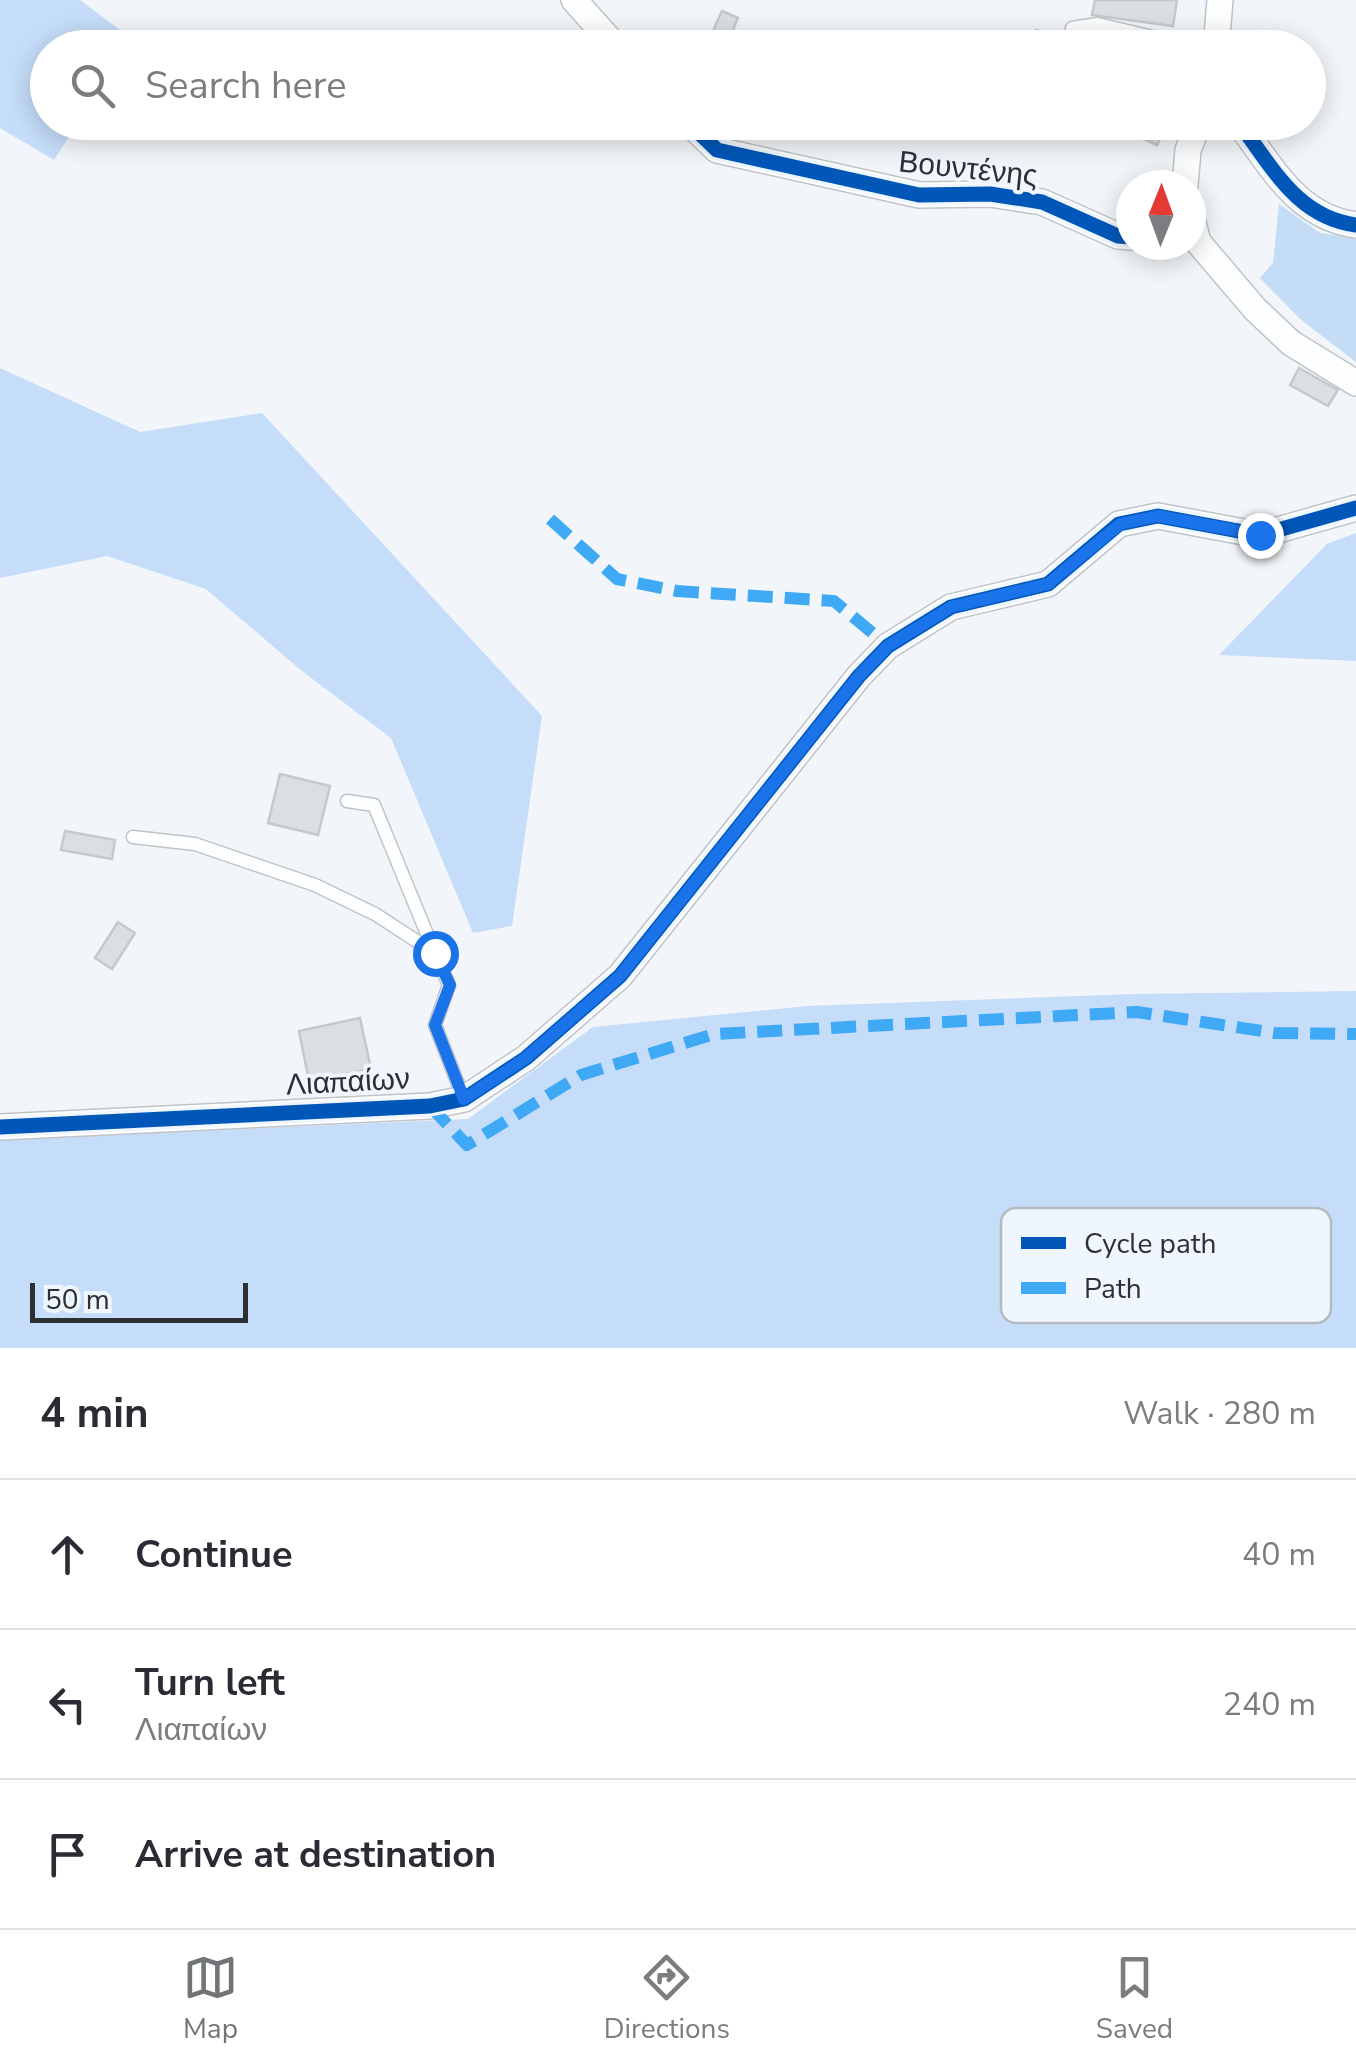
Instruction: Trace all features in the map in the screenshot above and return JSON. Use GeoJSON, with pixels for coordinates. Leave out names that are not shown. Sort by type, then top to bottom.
{"type":"FeatureCollection","features":[{"type":"Feature","properties":{"kind":"street"},"geometry":{"type":"LineString","coordinates":[[574,0],[593,10]]}},
{"type":"Feature","properties":{"kind":"street"},"geometry":{"type":"LineString","coordinates":[[1217,30],[1220,0]]}},
{"type":"Feature","properties":{"kind":"street","name":"Βουντένης"},"geometry":{"type":"LineString","coordinates":[[707,140],[717,150],[919,195],[990,194],[1042,202],[1116,235]]}},
{"type":"Feature","properties":{"kind":"street"},"geometry":{"type":"LineString","coordinates":[[1186,170],[1192,140]]}},
{"type":"Feature","properties":{"kind":"street"},"geometry":{"type":"LineString","coordinates":[[1252,140],[1296,199],[1333,222],[1356,225]]}},
{"type":"Feature","properties":{"kind":"street"},"geometry":{"type":"LineString","coordinates":[[1206,254],[1291,343],[1356,383]]}},
{"type":"Feature","properties":{"kind":"street","name":"Λιαπαίων"},"geometry":{"type":"LineString","coordinates":[[0,1127],[430,1106],[464,1099],[526,1058],[620,976],[859,676],[888,646],[951,607],[1048,584],[1120,524],[1158,516],[1260,535],[1356,508]]}},
{"type":"Feature","properties":{"kind":"lane"},"geometry":{"type":"LineString","coordinates":[[1072,28],[1098,24],[1123,30]]}},
{"type":"Feature","properties":{"kind":"lane"},"geometry":{"type":"LineString","coordinates":[[348,801],[374,805],[450,985],[435,1025],[464,1099]]}},
{"type":"Feature","properties":{"kind":"lane"},"geometry":{"type":"LineString","coordinates":[[133,837],[195,844],[315,885],[375,914],[435,953]]}},
{"type":"Feature","properties":{"kind":"shaded area"},"geometry":{"type":"Polygon","coordinates":[[[0,0],[80,0],[120,30],[30,30],[30,140],[67,140],[54,160],[0,128],[0,0]]]}},
{"type":"Feature","properties":{"kind":"shaded area"},"geometry":{"type":"Polygon","coordinates":[[[1279,204],[1320,233],[1356,238],[1356,362],[1300,319],[1260,278],[1273,263],[1279,204]]]}},
{"type":"Feature","properties":{"kind":"shaded area"},"geometry":{"type":"Polygon","coordinates":[[[0,368],[140,432],[262,413],[542,716],[512,926],[473,933],[391,738],[302,671],[206,589],[107,556],[0,578],[0,368]]]}},
{"type":"Feature","properties":{"kind":"shaded area"},"geometry":{"type":"Polygon","coordinates":[[[1356,533],[1356,661],[1219,655],[1327,544],[1356,533]]]}},
{"type":"Feature","properties":{"kind":"shaded area"},"geometry":{"type":"Polygon","coordinates":[[[1356,991],[1356,1348],[0,1348],[0,1140],[468,1119],[593,1027],[807,1006],[1132,994],[1356,991]]]}},
{"type":"Feature","properties":{"kind":"building"},"geometry":{"type":"Polygon","coordinates":[[[1095,0],[1177,0],[1173,26],[1092,15],[1095,0]]]}},
{"type":"Feature","properties":{"kind":"building"},"geometry":{"type":"Polygon","coordinates":[[[722,11],[738,18],[733,30],[713,30],[722,11]]]}},
{"type":"Feature","properties":{"kind":"building"},"geometry":{"type":"Polygon","coordinates":[[[1299,368],[1338,390],[1328,406],[1290,385],[1299,368]]]}},
{"type":"Feature","properties":{"kind":"building"},"geometry":{"type":"Polygon","coordinates":[[[280,774],[330,786],[318,835],[268,823],[280,774]]]}},
{"type":"Feature","properties":{"kind":"building"},"geometry":{"type":"Polygon","coordinates":[[[65,831],[115,840],[112,859],[61,850],[65,831]]]}},
{"type":"Feature","properties":{"kind":"building"},"geometry":{"type":"Polygon","coordinates":[[[118,922],[135,933],[112,969],[95,958],[118,922]]]}},
{"type":"Feature","properties":{"kind":"building"},"geometry":{"type":"Polygon","coordinates":[[[360,1018],[371,1069],[309,1081],[299,1031],[360,1018]]]}},
{"type":"Feature","properties":{"kind":"marked path"},"geometry":{"type":"LineString","coordinates":[[550,519],[617,579],[677,591],[834,601],[888,646]]}},
{"type":"Feature","properties":{"kind":"marked path"},"geometry":{"type":"LineString","coordinates":[[430,1106],[467,1145],[581,1075],[714,1034],[1137,1012],[1275,1033],[1356,1034]]}},
{"type":"Feature","properties":{"kind":"cycle path"},"geometry":{"type":"LineString","coordinates":[[707,140],[717,150],[919,195],[990,194],[1042,202],[1116,235]]}},
{"type":"Feature","properties":{"kind":"cycle path"},"geometry":{"type":"LineString","coordinates":[[1251,140],[1301,200],[1317,212],[1356,225]]}},
{"type":"Feature","properties":{"kind":"cycle path"},"geometry":{"type":"LineString","coordinates":[[0,1127],[430,1106],[464,1099],[526,1058],[620,976],[859,676],[888,646],[951,607],[1048,584],[1119,524],[1158,516],[1260,535],[1356,508]]}},
{"type":"Feature","properties":{"kind":"route"},"geometry":{"type":"LineString","coordinates":[[435,953],[450,985],[435,1025],[464,1099],[526,1058],[620,976],[859,676],[888,646],[951,607],[1048,584],[1120,524],[1158,516],[1260,535]]}}]}
